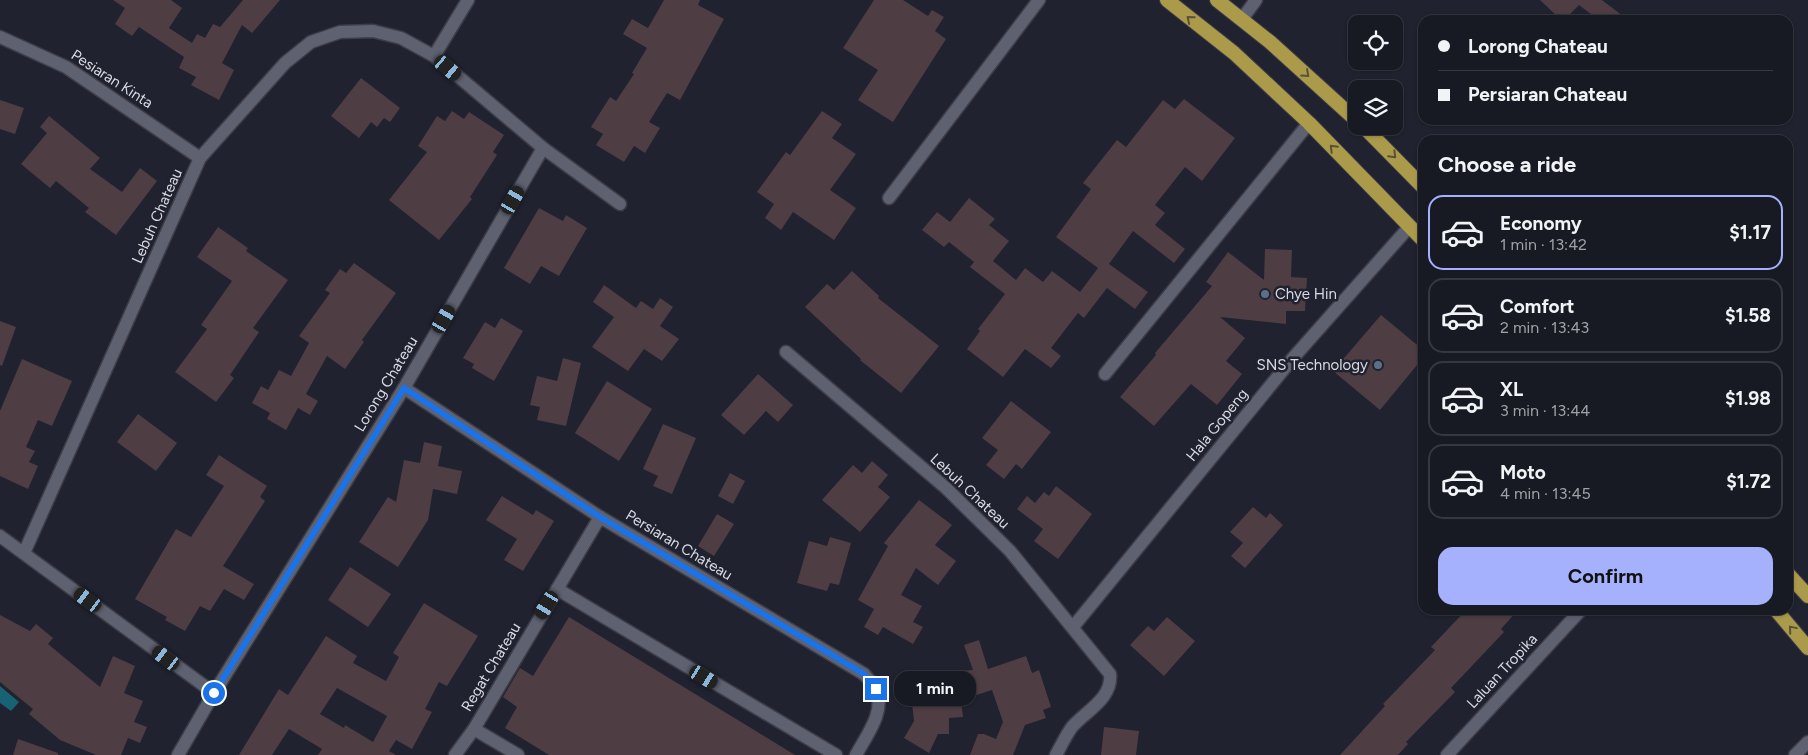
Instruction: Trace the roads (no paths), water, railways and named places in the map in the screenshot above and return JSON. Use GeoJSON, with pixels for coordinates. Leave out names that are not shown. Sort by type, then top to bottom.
{"type":"FeatureCollection","features":[{"type":"Feature","properties":{"kind":"highway"},"geometry":{"type":"LineString","coordinates":[[1167,0],[1234,54],[1309,123],[1418,235]]}},
{"type":"Feature","properties":{"kind":"highway"},"geometry":{"type":"LineString","coordinates":[[1217,0],[1270,42],[1348,113]]}},
{"type":"Feature","properties":{"kind":"highway"},"geometry":{"type":"LineString","coordinates":[[1372,135],[1418,182]]}},
{"type":"Feature","properties":{"kind":"highway"},"geometry":{"type":"LineString","coordinates":[[1793,580],[1808,596]]}},
{"type":"Feature","properties":{"kind":"highway"},"geometry":{"type":"LineString","coordinates":[[1780,615],[1808,648]]}},
{"type":"Feature","properties":{"kind":"street"},"geometry":{"type":"LineString","coordinates":[[468,0],[434,56],[543,148],[620,204]]}},
{"type":"Feature","properties":{"kind":"street"},"geometry":{"type":"LineString","coordinates":[[889,198],[1039,0]]}},
{"type":"Feature","properties":{"kind":"street"},"geometry":{"type":"LineString","coordinates":[[1242,19],[1256,0]]}},
{"type":"Feature","properties":{"kind":"street","name":"Lebuh Chateau"},"geometry":{"type":"LineString","coordinates":[[24,553],[200,158],[285,63],[311,42],[340,32],[373,30],[401,38],[434,56]]}},
{"type":"Feature","properties":{"kind":"street","name":"Pesiaran Kinta"},"geometry":{"type":"LineString","coordinates":[[0,37],[66,67],[200,158]]}},
{"type":"Feature","properties":{"kind":"street"},"geometry":{"type":"LineString","coordinates":[[1106,374],[1309,123]]}},
{"type":"Feature","properties":{"kind":"street","name":"Lorong Chateau"},"geometry":{"type":"LineString","coordinates":[[178,755],[214,693],[404,388],[543,148]]}},
{"type":"Feature","properties":{"kind":"street","name":"Hala Gopeng"},"geometry":{"type":"LineString","coordinates":[[1073,627],[1293,358],[1410,226]]}},
{"type":"Feature","properties":{"kind":"street","name":"Lebuh Chateau"},"geometry":{"type":"LineString","coordinates":[[786,352],[946,488],[1010,551],[1110,674],[1111,683],[1106,694],[1072,728],[1056,755]]}},
{"type":"Feature","properties":{"kind":"street","name":"Persiaran Chateau"},"geometry":{"type":"LineString","coordinates":[[404,388],[600,517],[864,674],[876,689],[880,707],[873,725],[856,755]]}},
{"type":"Feature","properties":{"kind":"street","name":"Regat Chateau"},"geometry":{"type":"LineString","coordinates":[[455,755],[474,729],[600,517]]}},
{"type":"Feature","properties":{"kind":"street"},"geometry":{"type":"LineString","coordinates":[[0,536],[214,693]]}},
{"type":"Feature","properties":{"kind":"street"},"geometry":{"type":"LineString","coordinates":[[557,589],[836,755]]}},
{"type":"Feature","properties":{"kind":"street","name":"Laluan Tropika"},"geometry":{"type":"LineString","coordinates":[[1447,755],[1576,615]]}},
{"type":"Feature","properties":{"kind":"street"},"geometry":{"type":"LineString","coordinates":[[474,729],[518,755]]}},
{"type":"Feature","properties":{"kind":"street"},"geometry":{"type":"LineString","coordinates":[[1796,755],[1808,742]]}},
{"type":"Feature","properties":{"kind":"water"},"geometry":{"type":"Polygon","coordinates":[[[0,686],[19,702],[11,711],[0,703],[0,686]]]}},
{"type":"Feature","properties":{"kind":"place","name":"Chye Hin"},"geometry":{"type":"Point","coordinates":[1265,294]}},
{"type":"Feature","properties":{"kind":"place","name":"SNS Technology"},"geometry":{"type":"Point","coordinates":[1378,365]}}]}
